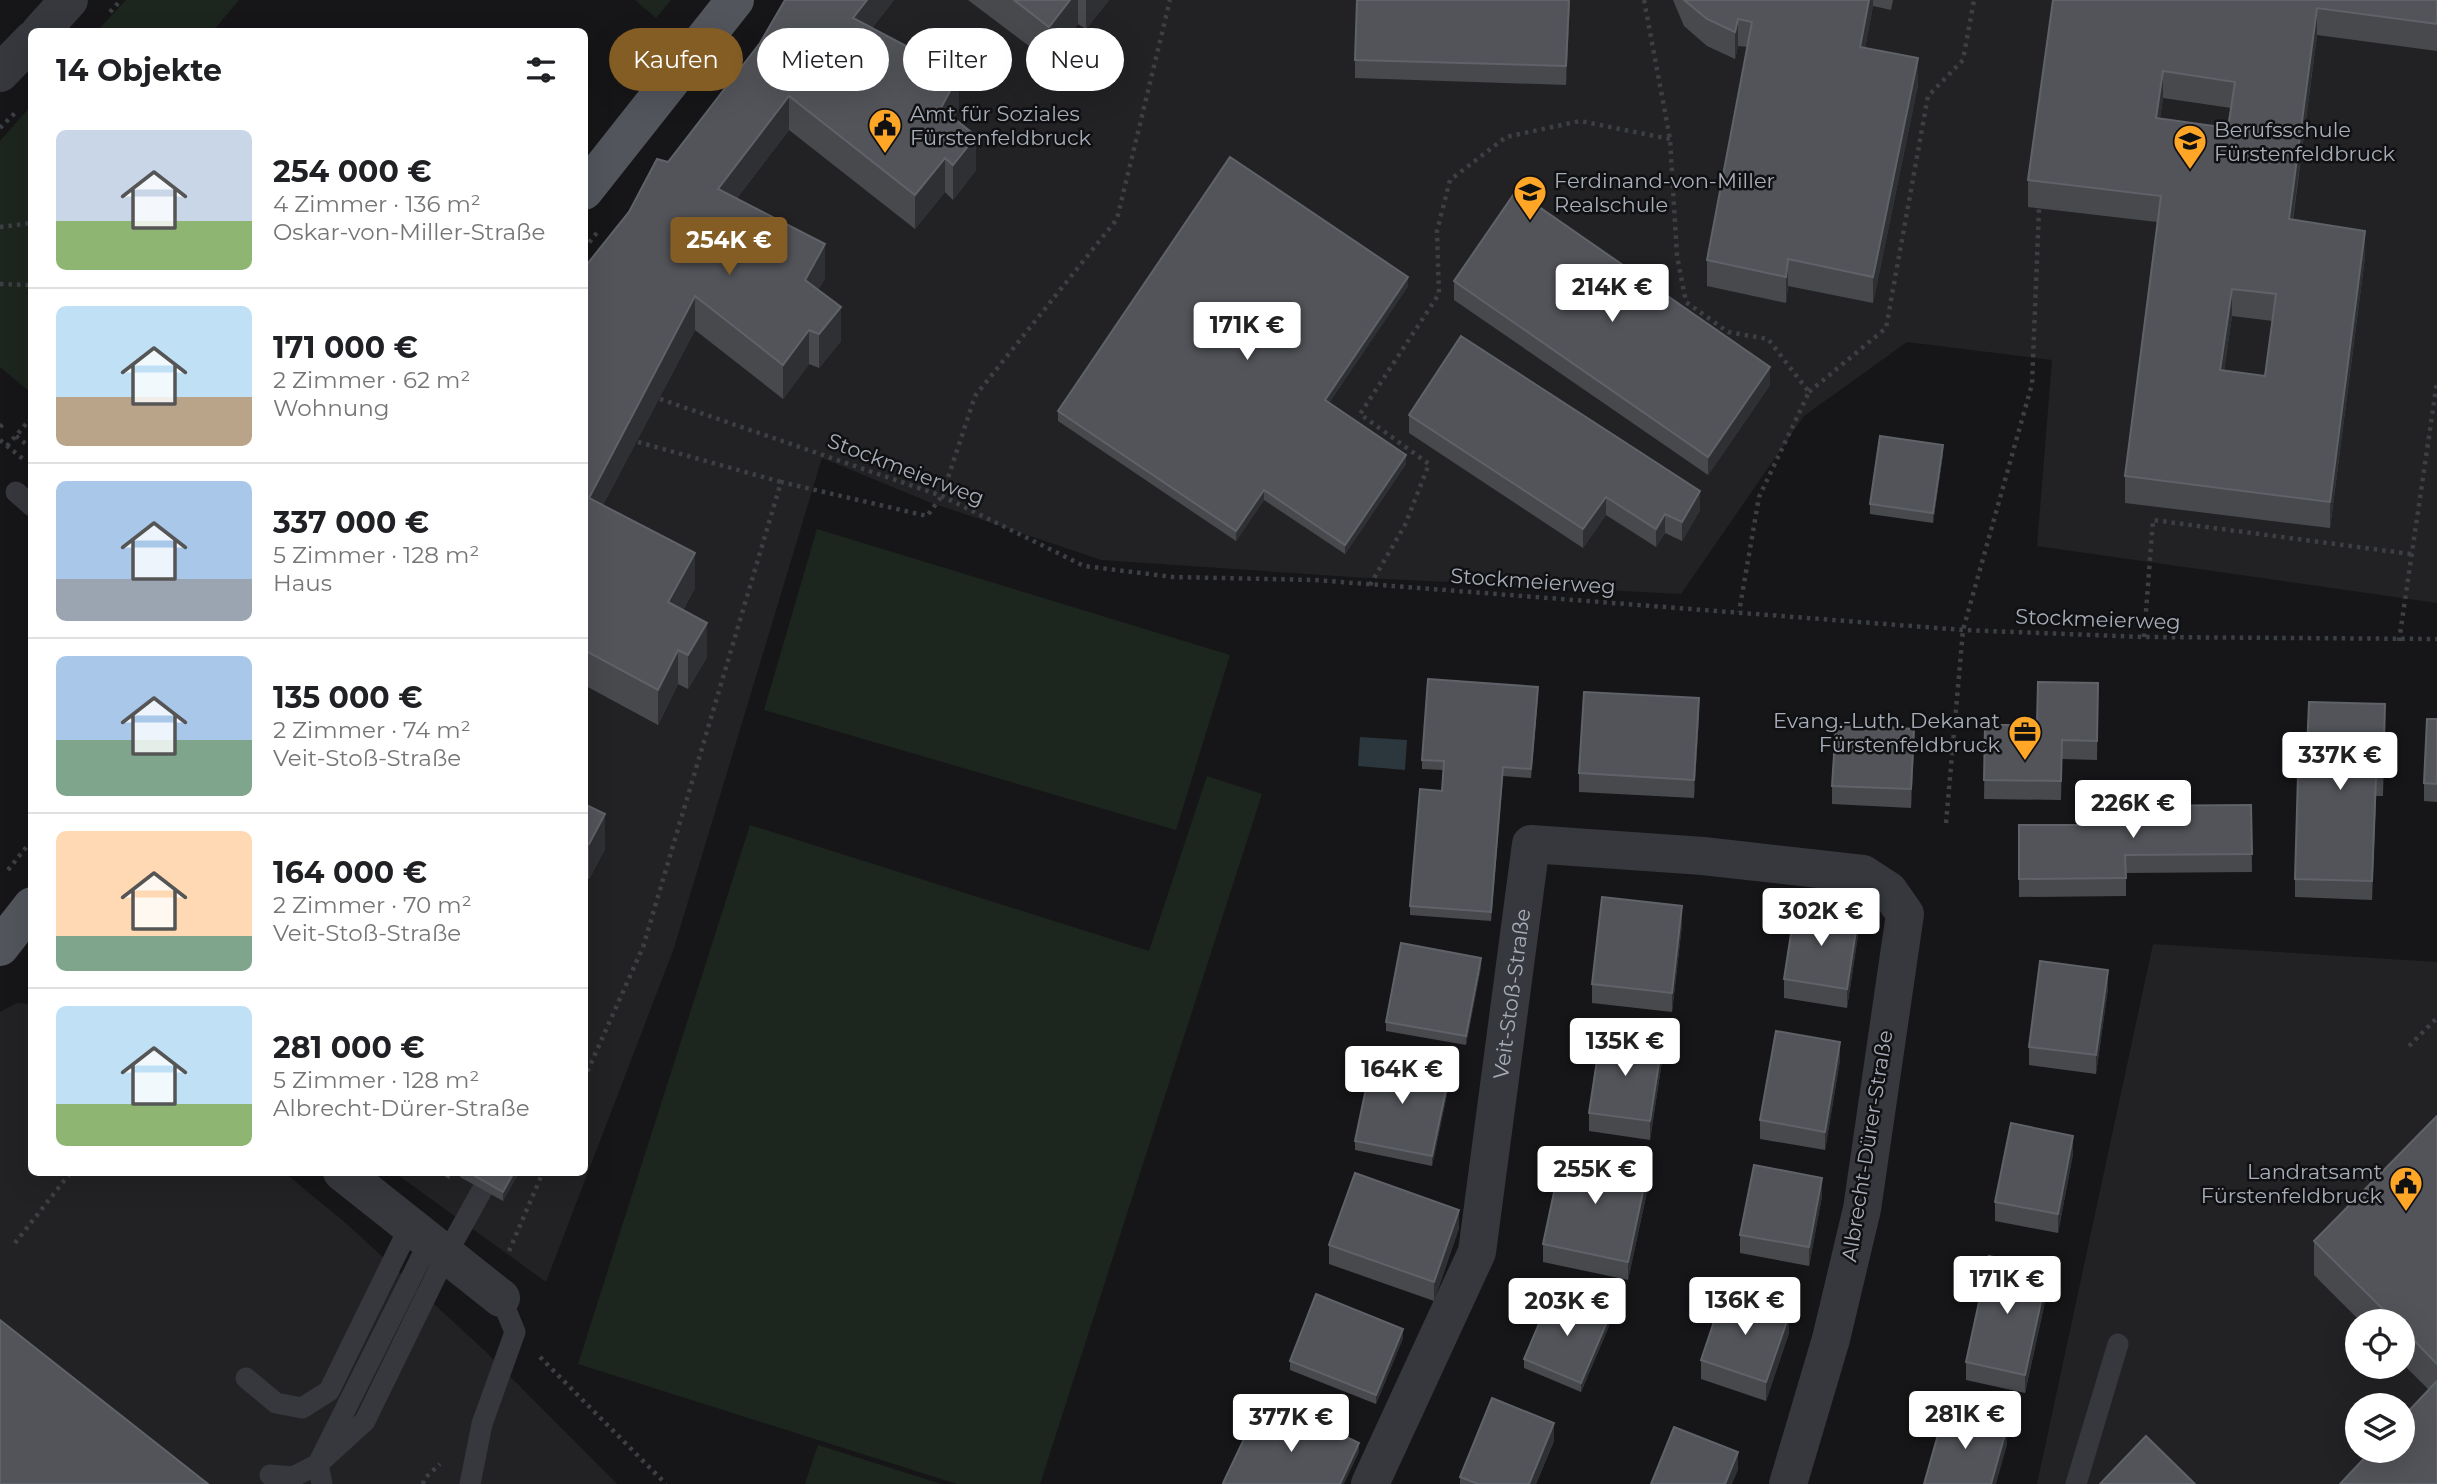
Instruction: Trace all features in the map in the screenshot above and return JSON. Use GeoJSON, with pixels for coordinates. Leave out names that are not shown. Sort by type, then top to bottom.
{"type":"FeatureCollection","features":[{"type":"Feature","properties":{"kind":"main road"},"geometry":{"type":"LineString","coordinates":[[588,186],[735,0]]}},
{"type":"Feature","properties":{"kind":"street"},"geometry":{"type":"LineString","coordinates":[[44,28],[69,0]]}},
{"type":"Feature","properties":{"kind":"street"},"geometry":{"type":"LineString","coordinates":[[0,74],[28,44]]}},
{"type":"Feature","properties":{"kind":"street","name":"Veit-Stoß-Straße"},"geometry":{"type":"LineString","coordinates":[[1370,1484],[1477,1252],[1531,844],[1703,856],[1863,874],[1889,891]]}},
{"type":"Feature","properties":{"kind":"street","name":"Albrecht-Dürer-Straße"},"geometry":{"type":"LineString","coordinates":[[1788,1484],[1831,1339],[1861,1209],[1905,914],[1889,891]]}},
{"type":"Feature","properties":{"kind":"street"},"geometry":{"type":"LineString","coordinates":[[347,1176],[429,1241],[502,1306]]}},
{"type":"Feature","properties":{"kind":"lane"},"geometry":{"type":"LineString","coordinates":[[246,1378],[276,1403],[302,1408],[330,1391],[429,1241],[488,1176]]}},
{"type":"Feature","properties":{"kind":"lane"},"geometry":{"type":"LineString","coordinates":[[270,1475],[293,1478],[320,1474],[429,1241]]}},
{"type":"Feature","properties":{"kind":"lane"},"geometry":{"type":"LineString","coordinates":[[470,1484],[502,1306]]}},
{"type":"Feature","properties":{"kind":"lane"},"geometry":{"type":"LineString","coordinates":[[2076,1484],[2118,1343]]}},
{"type":"Feature","properties":{"kind":"path"},"geometry":{"type":"LineString","coordinates":[[638,442],[782,482],[927,516],[942,496],[975,396],[1117,219],[1170,0]]}},
{"type":"Feature","properties":{"kind":"path"},"geometry":{"type":"LineString","coordinates":[[1644,0],[1670,139],[1677,256],[1686,302],[1728,332],[1768,339],[1809,392]]}},
{"type":"Feature","properties":{"kind":"path"},"geometry":{"type":"LineString","coordinates":[[1739,612],[1759,497],[1809,392],[1886,328],[1928,96],[1963,60],[1974,0]]}},
{"type":"Feature","properties":{"kind":"path"},"geometry":{"type":"LineString","coordinates":[[1370,585],[1405,525],[1429,464],[1360,414],[1439,295],[1437,231],[1450,180],[1506,136],[1580,121],[1670,139]]}},
{"type":"Feature","properties":{"kind":"path"},"geometry":{"type":"LineString","coordinates":[[1946,823],[1962,630],[2032,384],[2039,208]]}},
{"type":"Feature","properties":{"kind":"path"},"geometry":{"type":"LineString","coordinates":[[0,227],[28,224]]}},
{"type":"Feature","properties":{"kind":"path"},"geometry":{"type":"LineString","coordinates":[[0,284],[28,285]]}},
{"type":"Feature","properties":{"kind":"path"},"geometry":{"type":"LineString","coordinates":[[2399,640],[2437,382]]}},
{"type":"Feature","properties":{"kind":"path","name":"Stockmeierweg"},"geometry":{"type":"LineString","coordinates":[[660,399],[942,496],[1084,566],[1173,577],[1370,585],[1962,630],[2144,637],[2437,639]]}},
{"type":"Feature","properties":{"kind":"path"},"geometry":{"type":"LineString","coordinates":[[7,446],[28,421]]}},
{"type":"Feature","properties":{"kind":"path"},"geometry":{"type":"LineString","coordinates":[[15,436],[28,446]]}},
{"type":"Feature","properties":{"kind":"path"},"geometry":{"type":"LineString","coordinates":[[0,440],[27,463]]}},
{"type":"Feature","properties":{"kind":"path"},"geometry":{"type":"LineString","coordinates":[[588,1070],[643,947],[782,482]]}},
{"type":"Feature","properties":{"kind":"path"},"geometry":{"type":"LineString","coordinates":[[2144,637],[2153,520],[2411,554]]}},
{"type":"Feature","properties":{"kind":"path"},"geometry":{"type":"LineString","coordinates":[[0,880],[28,845]]}},
{"type":"Feature","properties":{"kind":"path"},"geometry":{"type":"LineString","coordinates":[[2409,1046],[2437,1018]]}},
{"type":"Feature","properties":{"kind":"path"},"geometry":{"type":"LineString","coordinates":[[15,1243],[68,1176]]}},
{"type":"Feature","properties":{"kind":"path"},"geometry":{"type":"LineString","coordinates":[[542,1176],[502,1306],[662,1483]]}},
{"type":"Feature","properties":{"kind":"shaded area"},"geometry":{"type":"Polygon","coordinates":[[[126,0],[239,0],[216,28],[100,28],[126,0]]]}},
{"type":"Feature","properties":{"kind":"shaded area"},"geometry":{"type":"Polygon","coordinates":[[[635,0],[671,0],[656,18],[635,0]]]}},
{"type":"Feature","properties":{"kind":"shaded area"},"geometry":{"type":"Polygon","coordinates":[[[794,0],[2437,0],[2437,603],[2037,546],[2052,360],[1907,342],[1804,416],[1681,594],[1367,578],[1101,560],[929,502],[822,458],[674,948],[588,1172],[588,273],[725,91],[743,91],[743,68],[757,49],[757,91],[889,91],[889,28],[773,28],[794,0]]]}},
{"type":"Feature","properties":{"kind":"shaded area"},"geometry":{"type":"Polygon","coordinates":[[[28,109],[28,390],[0,367],[0,141],[28,109]]]}},
{"type":"Feature","properties":{"kind":"shaded area"},"geometry":{"type":"Polygon","coordinates":[[[817,529],[1230,655],[1176,830],[764,710],[817,529]]]}},
{"type":"Feature","properties":{"kind":"shaded area"},"geometry":{"type":"Polygon","coordinates":[[[1360,737],[1407,740],[1405,770],[1358,766],[1360,737]]]}},
{"type":"Feature","properties":{"kind":"shaded area"},"geometry":{"type":"Polygon","coordinates":[[[1207,776],[1262,794],[1040,1484],[957,1484],[578,1364],[750,825],[1149,951],[1207,776]]]}},
{"type":"Feature","properties":{"kind":"shaded area"},"geometry":{"type":"Polygon","coordinates":[[[2153,944],[2437,962],[2437,1484],[2037,1484],[2153,944]]]}},
{"type":"Feature","properties":{"kind":"shaded area"},"geometry":{"type":"Polygon","coordinates":[[[17,1003],[28,1004],[28,1176],[289,1176],[348,1225],[484,1350],[617,1484],[0,1484],[0,1012],[17,1003]]]}},
{"type":"Feature","properties":{"kind":"shaded area"},"geometry":{"type":"Polygon","coordinates":[[[399,1176],[587,1176],[546,1282],[399,1176]]]}},
{"type":"Feature","properties":{"kind":"shaded area"},"geometry":{"type":"Polygon","coordinates":[[[818,1445],[941,1484],[805,1484],[818,1445]]]}},
{"type":"Feature","properties":{"kind":"building"},"geometry":{"type":"Polygon","coordinates":[[[785,0],[867,0],[853,18],[872,28],[769,28],[785,0]]]}},
{"type":"Feature","properties":{"kind":"building"},"geometry":{"type":"Polygon","coordinates":[[[1014,0],[1070,0],[1049,27],[1014,0]]]}},
{"type":"Feature","properties":{"kind":"building"},"geometry":{"type":"Polygon","coordinates":[[[1357,0],[1569,0],[1566,66],[1355,60],[1357,0]]]}},
{"type":"Feature","properties":{"kind":"building"},"geometry":{"type":"Polygon","coordinates":[[[1684,0],[1869,0],[1860,47],[1918,58],[1873,277],[1788,259],[1786,277],[1707,260],[1752,22],[1738,19],[1735,32],[1707,19],[1684,0]]]}},
{"type":"Feature","properties":{"kind":"building"},"geometry":{"type":"Polygon","coordinates":[[[2053,0],[2437,0],[2437,24],[2317,8],[2289,219],[2365,231],[2330,502],[2125,476],[2161,196],[2028,180],[2053,0]],[[2163,71],[2156,118],[2228,128],[2235,82],[2163,71]],[[2232,289],[2220,370],[2265,376],[2276,294],[2232,289]]]}},
{"type":"Feature","properties":{"kind":"building"},"geometry":{"type":"Polygon","coordinates":[[[889,37],[903,44],[903,91],[950,91],[941,108],[976,136],[953,165],[945,158],[915,195],[789,96],[718,189],[825,244],[805,280],[841,307],[819,334],[809,330],[783,365],[695,296],[589,498],[695,553],[668,602],[707,623],[688,655],[678,650],[658,690],[588,652],[588,263],[629,212],[657,159],[668,162],[723,91],[743,91],[743,65],[757,47],[757,91],[889,91],[889,37]]]}},
{"type":"Feature","properties":{"kind":"building"},"geometry":{"type":"Polygon","coordinates":[[[1230,157],[1408,277],[1325,400],[1406,455],[1345,545],[1264,490],[1236,531],[1058,411],[1230,157]]]}},
{"type":"Feature","properties":{"kind":"building"},"geometry":{"type":"Polygon","coordinates":[[[1516,191],[1770,367],[1708,457],[1454,281],[1516,191]]]}},
{"type":"Feature","properties":{"kind":"building"},"geometry":{"type":"Polygon","coordinates":[[[1461,336],[1700,491],[1682,522],[1665,514],[1656,529],[1606,497],[1583,529],[1409,415],[1461,336]]]}},
{"type":"Feature","properties":{"kind":"building"},"geometry":{"type":"Polygon","coordinates":[[[1880,436],[1943,445],[1933,513],[1870,504],[1880,436]]]}},
{"type":"Feature","properties":{"kind":"building"},"geometry":{"type":"Polygon","coordinates":[[[1428,679],[1538,687],[1531,769],[1503,767],[1491,912],[1410,906],[1420,789],[1442,791],[1444,761],[1422,760],[1428,679]]]}},
{"type":"Feature","properties":{"kind":"building"},"geometry":{"type":"Polygon","coordinates":[[[2038,682],[2098,683],[2097,741],[2062,740],[2061,781],[1984,780],[1985,725],[2037,725],[2038,682]]]}},
{"type":"Feature","properties":{"kind":"building"},"geometry":{"type":"Polygon","coordinates":[[[1584,692],[1699,698],[1694,780],[1579,773],[1584,692]]]}},
{"type":"Feature","properties":{"kind":"building"},"geometry":{"type":"Polygon","coordinates":[[[2309,702],[2385,704],[2383,777],[2376,777],[2372,881],[2295,879],[2298,775],[2306,775],[2309,702]]]}},
{"type":"Feature","properties":{"kind":"building"},"geometry":{"type":"Polygon","coordinates":[[[2427,719],[2437,719],[2437,784],[2424,783],[2427,719]]]}},
{"type":"Feature","properties":{"kind":"building"},"geometry":{"type":"Polygon","coordinates":[[[1836,724],[1914,729],[1911,789],[1832,786],[1836,724]]]}},
{"type":"Feature","properties":{"kind":"building"},"geometry":{"type":"Polygon","coordinates":[[[2251,805],[2252,854],[2125,855],[2126,878],[2019,879],[2019,825],[2119,825],[2119,806],[2251,805]]]}},
{"type":"Feature","properties":{"kind":"building"},"geometry":{"type":"Polygon","coordinates":[[[588,806],[605,814],[588,844],[588,806]]]}},
{"type":"Feature","properties":{"kind":"building"},"geometry":{"type":"Polygon","coordinates":[[[1602,897],[1682,906],[1672,993],[1592,984],[1602,897]]]}},
{"type":"Feature","properties":{"kind":"building"},"geometry":{"type":"Polygon","coordinates":[[[1795,908],[1858,917],[1847,989],[1784,979],[1795,908]]]}},
{"type":"Feature","properties":{"kind":"building"},"geometry":{"type":"Polygon","coordinates":[[[1401,943],[1481,958],[1466,1036],[1386,1022],[1401,943]]]}},
{"type":"Feature","properties":{"kind":"building"},"geometry":{"type":"Polygon","coordinates":[[[2040,961],[2108,970],[2096,1055],[2029,1047],[2040,961]]]}},
{"type":"Feature","properties":{"kind":"building"},"geometry":{"type":"Polygon","coordinates":[[[1776,1031],[1840,1042],[1825,1132],[1760,1120],[1776,1031]]]}},
{"type":"Feature","properties":{"kind":"building"},"geometry":{"type":"Polygon","coordinates":[[[1601,1034],[1662,1043],[1650,1121],[1589,1113],[1601,1034]]]}},
{"type":"Feature","properties":{"kind":"building"},"geometry":{"type":"Polygon","coordinates":[[[1373,1055],[1450,1071],[1432,1156],[1355,1141],[1373,1055]]]}},
{"type":"Feature","properties":{"kind":"building","name":"Landratsamt Fürstenfeldbruck"},"geometry":{"type":"Polygon","coordinates":[[[2437,1116],[2437,1364],[2415,1341],[2415,1309],[2383,1309],[2314,1241],[2437,1116]]]}},
{"type":"Feature","properties":{"kind":"building"},"geometry":{"type":"Polygon","coordinates":[[[2011,1123],[2073,1136],[2058,1214],[1995,1202],[2011,1123]]]}},
{"type":"Feature","properties":{"kind":"building"},"geometry":{"type":"Polygon","coordinates":[[[1563,1150],[1648,1168],[1628,1262],[1543,1244],[1563,1150]]]}},
{"type":"Feature","properties":{"kind":"building"},"geometry":{"type":"Polygon","coordinates":[[[1754,1165],[1822,1178],[1809,1247],[1740,1235],[1754,1165]]]}},
{"type":"Feature","properties":{"kind":"building"},"geometry":{"type":"Polygon","coordinates":[[[1355,1173],[1459,1210],[1434,1282],[1329,1245],[1355,1173]]]}},
{"type":"Feature","properties":{"kind":"building"},"geometry":{"type":"Polygon","coordinates":[[[475,1176],[512,1176],[503,1192],[475,1176]]]}},
{"type":"Feature","properties":{"kind":"building"},"geometry":{"type":"Polygon","coordinates":[[[1989,1256],[2048,1270],[2025,1375],[1966,1362],[1989,1256]]]}},
{"type":"Feature","properties":{"kind":"building"},"geometry":{"type":"Polygon","coordinates":[[[1724,1292],[1789,1315],[1766,1382],[1701,1360],[1724,1292]]]}},
{"type":"Feature","properties":{"kind":"building"},"geometry":{"type":"Polygon","coordinates":[[[1552,1293],[1609,1317],[1581,1383],[1524,1359],[1552,1293]]]}},
{"type":"Feature","properties":{"kind":"building"},"geometry":{"type":"Polygon","coordinates":[[[1316,1294],[1403,1329],[1376,1395],[1290,1361],[1316,1294]]]}},
{"type":"Feature","properties":{"kind":"building"},"geometry":{"type":"Polygon","coordinates":[[[0,1320],[208,1484],[0,1484],[0,1320]]]}},
{"type":"Feature","properties":{"kind":"building"},"geometry":{"type":"Polygon","coordinates":[[[2437,1381],[2437,1484],[2340,1484],[2360,1463],[2415,1463],[2415,1404],[2437,1381]]]}},
{"type":"Feature","properties":{"kind":"building"},"geometry":{"type":"Polygon","coordinates":[[[1492,1398],[1554,1423],[1529,1484],[1478,1484],[1460,1477],[1492,1398]]]}},
{"type":"Feature","properties":{"kind":"building"},"geometry":{"type":"Polygon","coordinates":[[[1283,1407],[1359,1443],[1340,1484],[1223,1483],[1254,1418],[1274,1427],[1283,1407]]]}},
{"type":"Feature","properties":{"kind":"building"},"geometry":{"type":"Polygon","coordinates":[[[1945,1410],[2007,1427],[1991,1484],[1924,1484],[1945,1410]]]}},
{"type":"Feature","properties":{"kind":"building"},"geometry":{"type":"Polygon","coordinates":[[[1674,1427],[1738,1452],[1725,1484],[1651,1484],[1674,1427]]]}},
{"type":"Feature","properties":{"kind":"building"},"geometry":{"type":"Polygon","coordinates":[[[2146,1436],[2195,1484],[2100,1484],[2146,1436]]]}},
{"type":"Feature","properties":{"kind":"place","name":"Amt für Soziales Fürstenfeldbruck"},"geometry":{"type":"Point","coordinates":[885,155]}},
{"type":"Feature","properties":{"kind":"place","name":"Berufsschule Fürstenfeldbruck"},"geometry":{"type":"Point","coordinates":[2190,171]}},
{"type":"Feature","properties":{"kind":"place","name":"Ferdinand-von-Miller Realschule"},"geometry":{"type":"Point","coordinates":[1530,222]}},
{"type":"Feature","properties":{"kind":"place","name":"Evang.-Luth. Dekanat Fürstenfeldbruck"},"geometry":{"type":"Point","coordinates":[2025,762]}},
{"type":"Feature","properties":{"kind":"place","name":"Landratsamt Fürstenfeldbruck"},"geometry":{"type":"Point","coordinates":[2406,1213]}}]}
